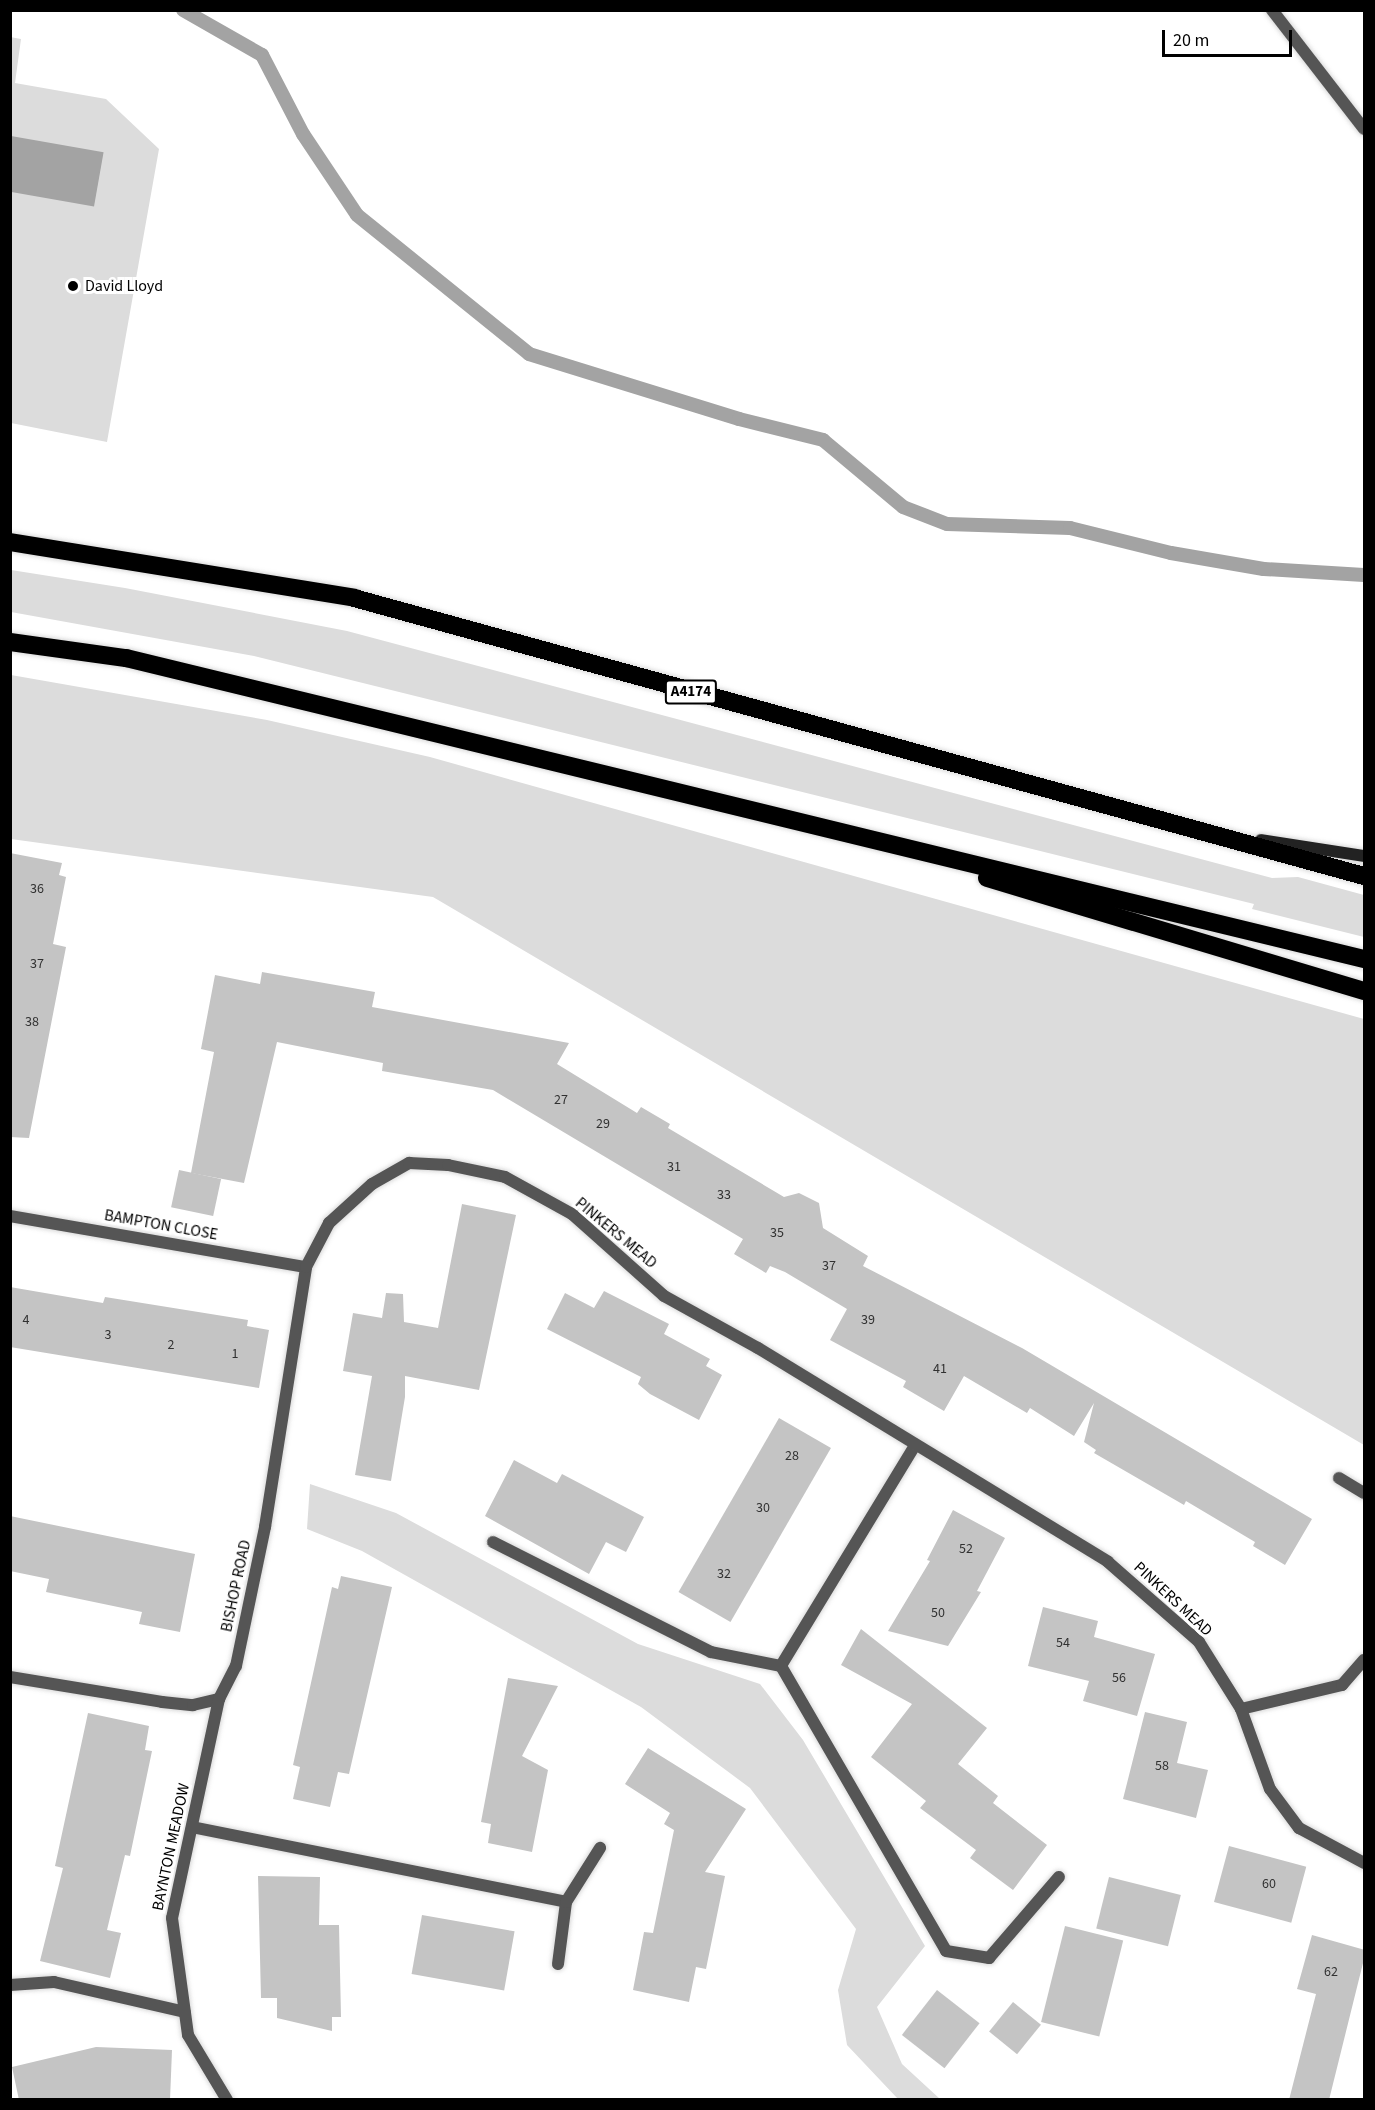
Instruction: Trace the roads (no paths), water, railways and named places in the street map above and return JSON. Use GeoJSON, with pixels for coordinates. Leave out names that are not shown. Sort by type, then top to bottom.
{"type":"FeatureCollection","features":[{"type":"Feature","properties":{"kind":"highway","name":"A4174"},"geometry":{"type":"LineString","coordinates":[[10,542],[354,598],[1194,831],[1365,876]]}},
{"type":"Feature","properties":{"kind":"highway"},"geometry":{"type":"LineString","coordinates":[[10,642],[126,657],[1365,959]]}},
{"type":"Feature","properties":{"kind":"highway"},"geometry":{"type":"LineString","coordinates":[[768,812],[1365,991]]}},
{"type":"Feature","properties":{"kind":"main road"},"geometry":{"type":"LineString","coordinates":[[1194,831],[1365,856]]}},
{"type":"Feature","properties":{"kind":"street"},"geometry":{"type":"LineString","coordinates":[[1272,10],[1365,129]]}},
{"type":"Feature","properties":{"kind":"street","name":"PINKERS MEAD"},"geometry":{"type":"LineString","coordinates":[[306,1267],[329,1223],[372,1184],[409,1163],[448,1165],[505,1177],[572,1214],[664,1296],[758,1348],[914,1447],[1108,1562],[1199,1642],[1241,1709],[1270,1789],[1299,1828],[1365,1863]]}},
{"type":"Feature","properties":{"kind":"street","name":"BAMPTON CLOSE"},"geometry":{"type":"LineString","coordinates":[[10,1216],[306,1267]]}},
{"type":"Feature","properties":{"kind":"street","name":"BISHOP ROAD"},"geometry":{"type":"LineString","coordinates":[[219,1699],[236,1666],[265,1527],[306,1267]]}},
{"type":"Feature","properties":{"kind":"street"},"geometry":{"type":"LineString","coordinates":[[781,1666],[914,1447]]}},
{"type":"Feature","properties":{"kind":"street"},"geometry":{"type":"LineString","coordinates":[[1340,1478],[1365,1493]]}},
{"type":"Feature","properties":{"kind":"street"},"geometry":{"type":"LineString","coordinates":[[493,1542],[711,1652],[781,1666],[946,1952],[989,1958],[1059,1877]]}},
{"type":"Feature","properties":{"kind":"street"},"geometry":{"type":"LineString","coordinates":[[1241,1709],[1342,1685],[1365,1660]]}},
{"type":"Feature","properties":{"kind":"street"},"geometry":{"type":"LineString","coordinates":[[10,1677],[162,1702],[193,1705],[219,1699]]}},
{"type":"Feature","properties":{"kind":"street","name":"BAYNTON MEADOW"},"geometry":{"type":"LineString","coordinates":[[219,1699],[172,1918],[188,2035],[227,2100]]}},
{"type":"Feature","properties":{"kind":"street"},"geometry":{"type":"LineString","coordinates":[[192,1827],[566,1902]]}},
{"type":"Feature","properties":{"kind":"street"},"geometry":{"type":"LineString","coordinates":[[558,1964],[566,1902],[600,1848]]}},
{"type":"Feature","properties":{"kind":"street"},"geometry":{"type":"LineString","coordinates":[[10,1985],[54,1982],[185,2012]]}},
{"type":"Feature","properties":{"kind":"waterway"},"geometry":{"type":"LineString","coordinates":[[183,10],[262,55],[303,134],[357,215],[529,354],[739,419],[823,440],[903,507],[947,524],[1070,528],[1171,553],[1264,569],[1364,575]]}},
{"type":"Feature","properties":{"kind":"place","name":"David Lloyd"},"geometry":{"type":"Point","coordinates":[73,286]}}]}
